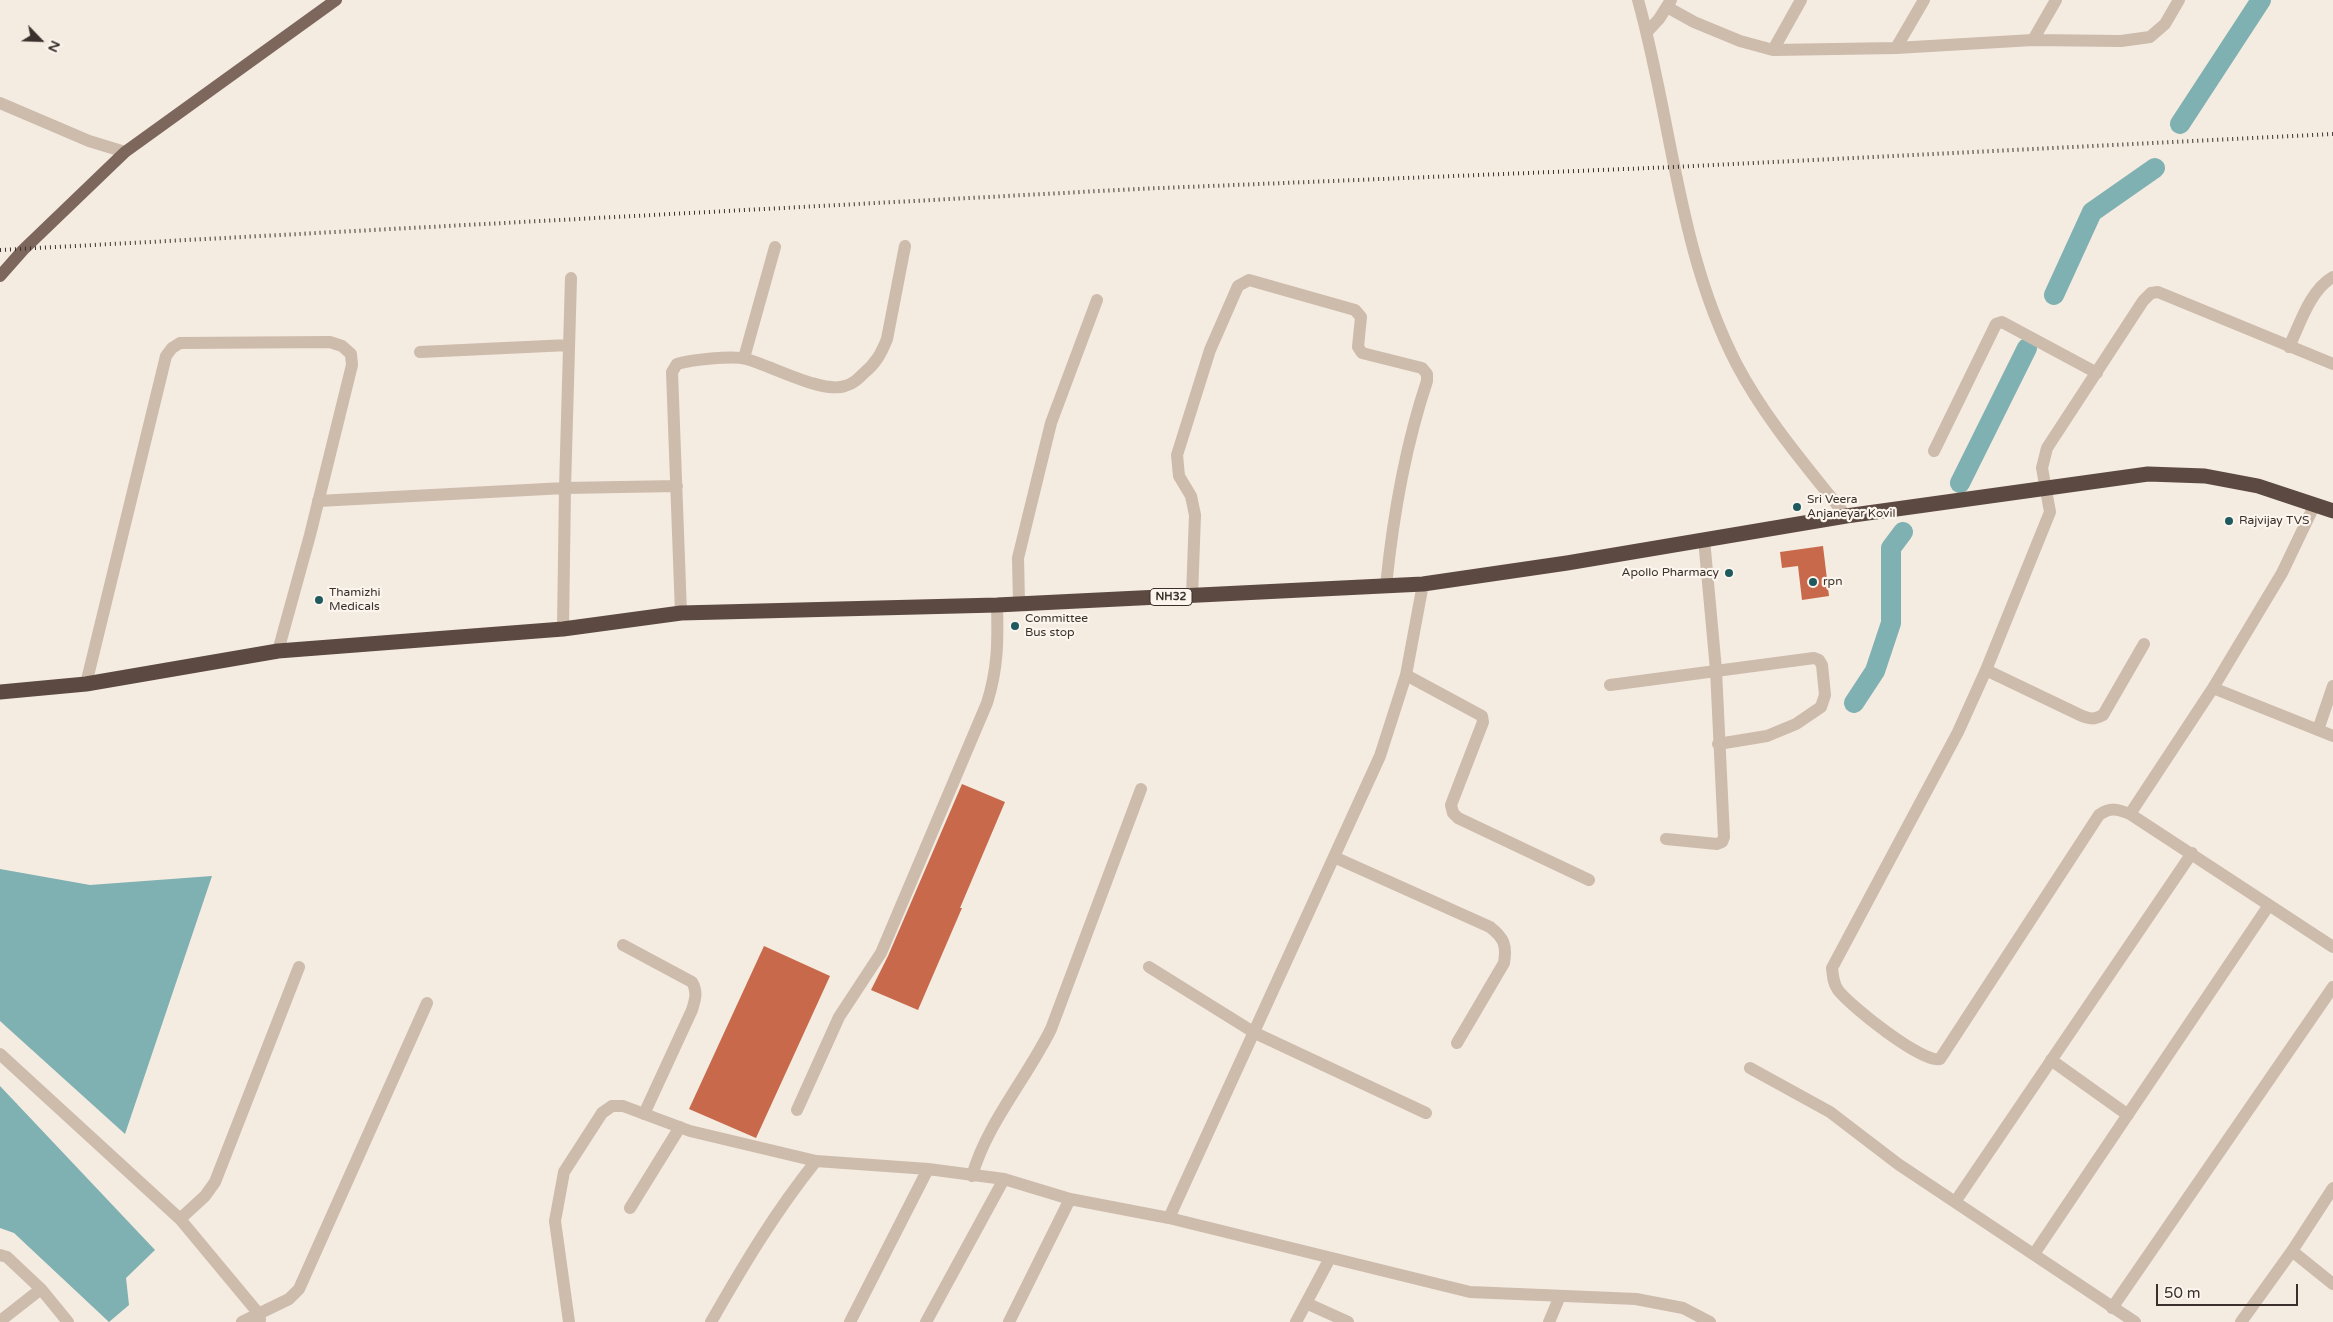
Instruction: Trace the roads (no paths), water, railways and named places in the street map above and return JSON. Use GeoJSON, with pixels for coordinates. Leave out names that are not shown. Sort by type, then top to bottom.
{"type":"FeatureCollection","features":[{"type":"Feature","properties":{"kind":"highway","name":"NH32"},"geometry":{"type":"LineString","coordinates":[[0,692],[86,684],[278,651],[563,629],[681,612],[997,605],[1423,584],[1567,563],[1846,516],[2046,486],[2148,474],[2205,476],[2258,486],[2333,511]]}},
{"type":"Feature","properties":{"kind":"main road"},"geometry":{"type":"LineString","coordinates":[[0,276],[23,250],[125,152],[336,0]]}},
{"type":"Feature","properties":{"kind":"street"},"geometry":{"type":"LineString","coordinates":[[1638,0],[1647,32],[1674,167],[1705,290],[1737,366],[1779,432],[1846,516]]}},
{"type":"Feature","properties":{"kind":"street"},"geometry":{"type":"LineString","coordinates":[[1772,50],[1801,0]]}},
{"type":"Feature","properties":{"kind":"street"},"geometry":{"type":"LineString","coordinates":[[1896,48],[1924,0]]}},
{"type":"Feature","properties":{"kind":"street"},"geometry":{"type":"LineString","coordinates":[[2034,40],[2056,0]]}},
{"type":"Feature","properties":{"kind":"street"},"geometry":{"type":"LineString","coordinates":[[1647,32],[1669,4],[1694,22],[1740,41],[1772,50],[1896,48],[2034,40],[2121,42],[2150,37],[2165,24],[2179,0]]}},
{"type":"Feature","properties":{"kind":"street"},"geometry":{"type":"LineString","coordinates":[[0,103],[89,141],[125,152]]}},
{"type":"Feature","properties":{"kind":"street"},"geometry":{"type":"LineString","coordinates":[[681,612],[672,372],[677,364],[688,360],[744,358],[824,386],[843,387],[852,384],[876,362],[887,339],[905,246]]}},
{"type":"Feature","properties":{"kind":"street"},"geometry":{"type":"LineString","coordinates":[[744,358],[775,247]]}},
{"type":"Feature","properties":{"kind":"street"},"geometry":{"type":"LineString","coordinates":[[2289,347],[2315,294],[2333,277]]}},
{"type":"Feature","properties":{"kind":"street"},"geometry":{"type":"LineString","coordinates":[[563,629],[571,278]]}},
{"type":"Feature","properties":{"kind":"street"},"geometry":{"type":"LineString","coordinates":[[1192,596],[1194,515],[1191,496],[1179,476],[1177,455],[1210,350],[1238,286],[1249,280],[1355,310],[1361,317],[1358,347],[1362,353],[1422,368],[1427,374],[1427,381],[1413,422],[1393,519],[1386,586]]}},
{"type":"Feature","properties":{"kind":"street"},"geometry":{"type":"LineString","coordinates":[[2333,364],[2158,292],[2151,293],[2143,301],[2047,448],[2042,468],[2050,512],[1986,670],[1958,732],[1832,968],[1833,981],[1839,991],[1885,1032],[1930,1059],[1940,1059],[2099,815],[2108,809],[2116,808],[2130,814],[2333,947]]}},
{"type":"Feature","properties":{"kind":"street"},"geometry":{"type":"LineString","coordinates":[[1019,604],[1018,558],[1049,432],[1097,300]]}},
{"type":"Feature","properties":{"kind":"street"},"geometry":{"type":"LineString","coordinates":[[1934,451],[1996,324],[1999,322],[2097,373]]}},
{"type":"Feature","properties":{"kind":"street"},"geometry":{"type":"LineString","coordinates":[[86,684],[166,356],[172,348],[180,343],[330,342],[342,346],[351,354],[352,364],[278,651]]}},
{"type":"Feature","properties":{"kind":"street"},"geometry":{"type":"LineString","coordinates":[[420,352],[570,345]]}},
{"type":"Feature","properties":{"kind":"street"},"geometry":{"type":"LineString","coordinates":[[318,501],[565,488],[677,486]]}},
{"type":"Feature","properties":{"kind":"street"},"geometry":{"type":"LineString","coordinates":[[2130,814],[2213,688],[2282,573],[2315,504]]}},
{"type":"Feature","properties":{"kind":"street"},"geometry":{"type":"LineString","coordinates":[[1666,839],[1717,844],[1724,840],[1716,670],[1704,539]]}},
{"type":"Feature","properties":{"kind":"street"},"geometry":{"type":"LineString","coordinates":[[1169,1218],[1380,756],[1406,675],[1423,584]]}},
{"type":"Feature","properties":{"kind":"street"},"geometry":{"type":"LineString","coordinates":[[797,1110],[839,1017],[881,953],[987,703],[995,678],[998,652],[997,605]]}},
{"type":"Feature","properties":{"kind":"street"},"geometry":{"type":"LineString","coordinates":[[1986,670],[2088,719],[2096,719],[2103,715],[2144,644]]}},
{"type":"Feature","properties":{"kind":"street"},"geometry":{"type":"LineString","coordinates":[[1610,685],[1814,658],[1819,660],[1822,665],[1824,695],[1821,707],[1796,724],[1767,736],[1718,744]]}},
{"type":"Feature","properties":{"kind":"street"},"geometry":{"type":"LineString","coordinates":[[1406,675],[1482,716],[1483,722],[1452,805],[1453,813],[1458,818],[1589,880]]}},
{"type":"Feature","properties":{"kind":"street"},"geometry":{"type":"LineString","coordinates":[[2318,730],[2333,686]]}},
{"type":"Feature","properties":{"kind":"street"},"geometry":{"type":"LineString","coordinates":[[2213,688],[2333,736]]}},
{"type":"Feature","properties":{"kind":"street"},"geometry":{"type":"LineString","coordinates":[[972,1176],[978,1155],[985,1141],[1033,1064],[1051,1029],[1142,789]]}},
{"type":"Feature","properties":{"kind":"street"},"geometry":{"type":"LineString","coordinates":[[1955,1202],[2192,854]]}},
{"type":"Feature","properties":{"kind":"street"},"geometry":{"type":"LineString","coordinates":[[1334,857],[1490,927],[1502,936],[1507,948],[1504,963],[1457,1043]]}},
{"type":"Feature","properties":{"kind":"street"},"geometry":{"type":"LineString","coordinates":[[2034,1254],[2269,905]]}},
{"type":"Feature","properties":{"kind":"street"},"geometry":{"type":"LineString","coordinates":[[623,945],[692,982],[696,989],[692,1010],[644,1114]]}},
{"type":"Feature","properties":{"kind":"street"},"geometry":{"type":"LineString","coordinates":[[180,1219],[205,1196],[215,1182],[299,967]]}},
{"type":"Feature","properties":{"kind":"street"},"geometry":{"type":"LineString","coordinates":[[1149,967],[1254,1034],[1426,1113]]}},
{"type":"Feature","properties":{"kind":"street"},"geometry":{"type":"LineString","coordinates":[[2112,1308],[2333,987]]}},
{"type":"Feature","properties":{"kind":"street"},"geometry":{"type":"LineString","coordinates":[[242,1322],[260,1318],[289,1299],[306,1276],[427,1003]]}},
{"type":"Feature","properties":{"kind":"street"},"geometry":{"type":"LineString","coordinates":[[0,1054],[180,1219],[260,1318]]}},
{"type":"Feature","properties":{"kind":"street"},"geometry":{"type":"LineString","coordinates":[[2051,1060],[2128,1115]]}},
{"type":"Feature","properties":{"kind":"street"},"geometry":{"type":"LineString","coordinates":[[1750,1068],[1830,1112],[1898,1164],[2135,1322]]}},
{"type":"Feature","properties":{"kind":"street"},"geometry":{"type":"LineString","coordinates":[[569,1322],[555,1221],[564,1172],[602,1113],[612,1106],[623,1106],[680,1128],[816,1162],[928,1169],[1004,1179],[1070,1199],[1169,1218],[1470,1292],[1645,1301],[1683,1308],[1710,1322]]}},
{"type":"Feature","properties":{"kind":"street"},"geometry":{"type":"LineString","coordinates":[[630,1208],[680,1128]]}},
{"type":"Feature","properties":{"kind":"street"},"geometry":{"type":"LineString","coordinates":[[711,1322],[760,1238],[780,1208],[816,1162]]}},
{"type":"Feature","properties":{"kind":"street"},"geometry":{"type":"LineString","coordinates":[[850,1322],[928,1169]]}},
{"type":"Feature","properties":{"kind":"street"},"geometry":{"type":"LineString","coordinates":[[926,1322],[1004,1179]]}},
{"type":"Feature","properties":{"kind":"street"},"geometry":{"type":"LineString","coordinates":[[2241,1322],[2292,1251],[2333,1188]]}},
{"type":"Feature","properties":{"kind":"street"},"geometry":{"type":"LineString","coordinates":[[1009,1322],[1070,1199]]}},
{"type":"Feature","properties":{"kind":"street"},"geometry":{"type":"LineString","coordinates":[[2292,1251],[2333,1284]]}},
{"type":"Feature","properties":{"kind":"street"},"geometry":{"type":"LineString","coordinates":[[0,1255],[7,1257],[41,1289],[68,1322]]}},
{"type":"Feature","properties":{"kind":"street"},"geometry":{"type":"LineString","coordinates":[[1296,1322],[1330,1258]]}},
{"type":"Feature","properties":{"kind":"street"},"geometry":{"type":"LineString","coordinates":[[0,1321],[41,1289]]}},
{"type":"Feature","properties":{"kind":"street"},"geometry":{"type":"LineString","coordinates":[[1549,1322],[1560,1296]]}},
{"type":"Feature","properties":{"kind":"street"},"geometry":{"type":"LineString","coordinates":[[1306,1303],[1348,1322]]}},
{"type":"Feature","properties":{"kind":"water"},"geometry":{"type":"Polygon","coordinates":[[[0,869],[90,885],[212,876],[125,1134],[0,1021],[0,869]]]}},
{"type":"Feature","properties":{"kind":"water"},"geometry":{"type":"Polygon","coordinates":[[[0,1086],[155,1250],[126,1278],[129,1305],[109,1322],[14,1233],[0,1228],[0,1086]]]}},
{"type":"Feature","properties":{"kind":"waterway"},"geometry":{"type":"LineString","coordinates":[[2180,124],[2261,0]]}},
{"type":"Feature","properties":{"kind":"waterway"},"geometry":{"type":"LineString","coordinates":[[2054,295],[2092,212],[2155,168]]}},
{"type":"Feature","properties":{"kind":"waterway"},"geometry":{"type":"LineString","coordinates":[[1960,483],[2027,348]]}},
{"type":"Feature","properties":{"kind":"waterway"},"geometry":{"type":"LineString","coordinates":[[1854,703],[1875,671],[1891,623],[1891,548],[1903,532]]}},
{"type":"Feature","properties":{"kind":"railway"},"geometry":{"type":"LineString","coordinates":[[0,250],[1137,189],[1674,167],[2333,134]]}},
{"type":"Feature","properties":{"kind":"place","name":"Sri Veera Anjaneyar Kovil"},"geometry":{"type":"Point","coordinates":[1797,507]}},
{"type":"Feature","properties":{"kind":"place","name":"Rajvijay TVS"},"geometry":{"type":"Point","coordinates":[2229,521]}},
{"type":"Feature","properties":{"kind":"place","name":"Apollo Pharmacy"},"geometry":{"type":"Point","coordinates":[1729,573]}},
{"type":"Feature","properties":{"kind":"place","name":"rpn"},"geometry":{"type":"Point","coordinates":[1813,582]}},
{"type":"Feature","properties":{"kind":"place","name":"Thamizhi Medicals"},"geometry":{"type":"Point","coordinates":[319,600]}},
{"type":"Feature","properties":{"kind":"place","name":"Committee Bus stop"},"geometry":{"type":"Point","coordinates":[1015,626]}}]}
